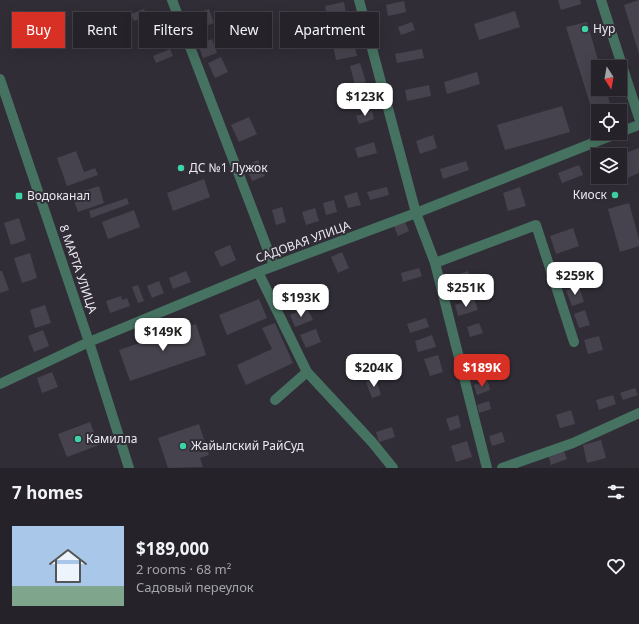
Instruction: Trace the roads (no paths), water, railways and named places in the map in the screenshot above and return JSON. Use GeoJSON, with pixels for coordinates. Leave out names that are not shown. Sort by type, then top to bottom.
{"type":"FeatureCollection","features":[{"type":"Feature","properties":{"kind":"street"},"geometry":{"type":"LineString","coordinates":[[172,0],[274,266]]}},
{"type":"Feature","properties":{"kind":"street"},"geometry":{"type":"LineString","coordinates":[[359,0],[416,213],[436,263],[487,468]]}},
{"type":"Feature","properties":{"kind":"street"},"geometry":{"type":"LineString","coordinates":[[601,0],[639,118]]}},
{"type":"Feature","properties":{"kind":"street","name":"8 МАРТА УЛИЦА"},"geometry":{"type":"LineString","coordinates":[[0,79],[89,342],[129,468]]}},
{"type":"Feature","properties":{"kind":"street","name":"САДОВАЯ УЛИЦА"},"geometry":{"type":"LineString","coordinates":[[627,130],[639,125]]}},
{"type":"Feature","properties":{"kind":"street","name":"САДОВАЯ УЛИЦА"},"geometry":{"type":"LineString","coordinates":[[0,384],[89,342],[258,272],[416,213],[601,140]]}},
{"type":"Feature","properties":{"kind":"street"},"geometry":{"type":"LineString","coordinates":[[436,263],[536,225],[574,342]]}},
{"type":"Feature","properties":{"kind":"street"},"geometry":{"type":"LineString","coordinates":[[258,272],[307,372],[372,442],[393,468]]}},
{"type":"Feature","properties":{"kind":"street"},"geometry":{"type":"LineString","coordinates":[[275,400],[307,372]]}},
{"type":"Feature","properties":{"kind":"street"},"geometry":{"type":"LineString","coordinates":[[502,468],[573,443],[639,413]]}},
{"type":"Feature","properties":{"kind":"place","name":"Нур"},"geometry":{"type":"Point","coordinates":[585,29]}},
{"type":"Feature","properties":{"kind":"place","name":"ДС №1 Лужок"},"geometry":{"type":"Point","coordinates":[181,168]}},
{"type":"Feature","properties":{"kind":"place","name":"Киоск"},"geometry":{"type":"Point","coordinates":[615,195]}},
{"type":"Feature","properties":{"kind":"place","name":"Водоканал"},"geometry":{"type":"Point","coordinates":[19,196]}},
{"type":"Feature","properties":{"kind":"place","name":"Камилла"},"geometry":{"type":"Point","coordinates":[78,439]}},
{"type":"Feature","properties":{"kind":"place","name":"Жайылский РайСуд"},"geometry":{"type":"Point","coordinates":[183,446]}}]}
